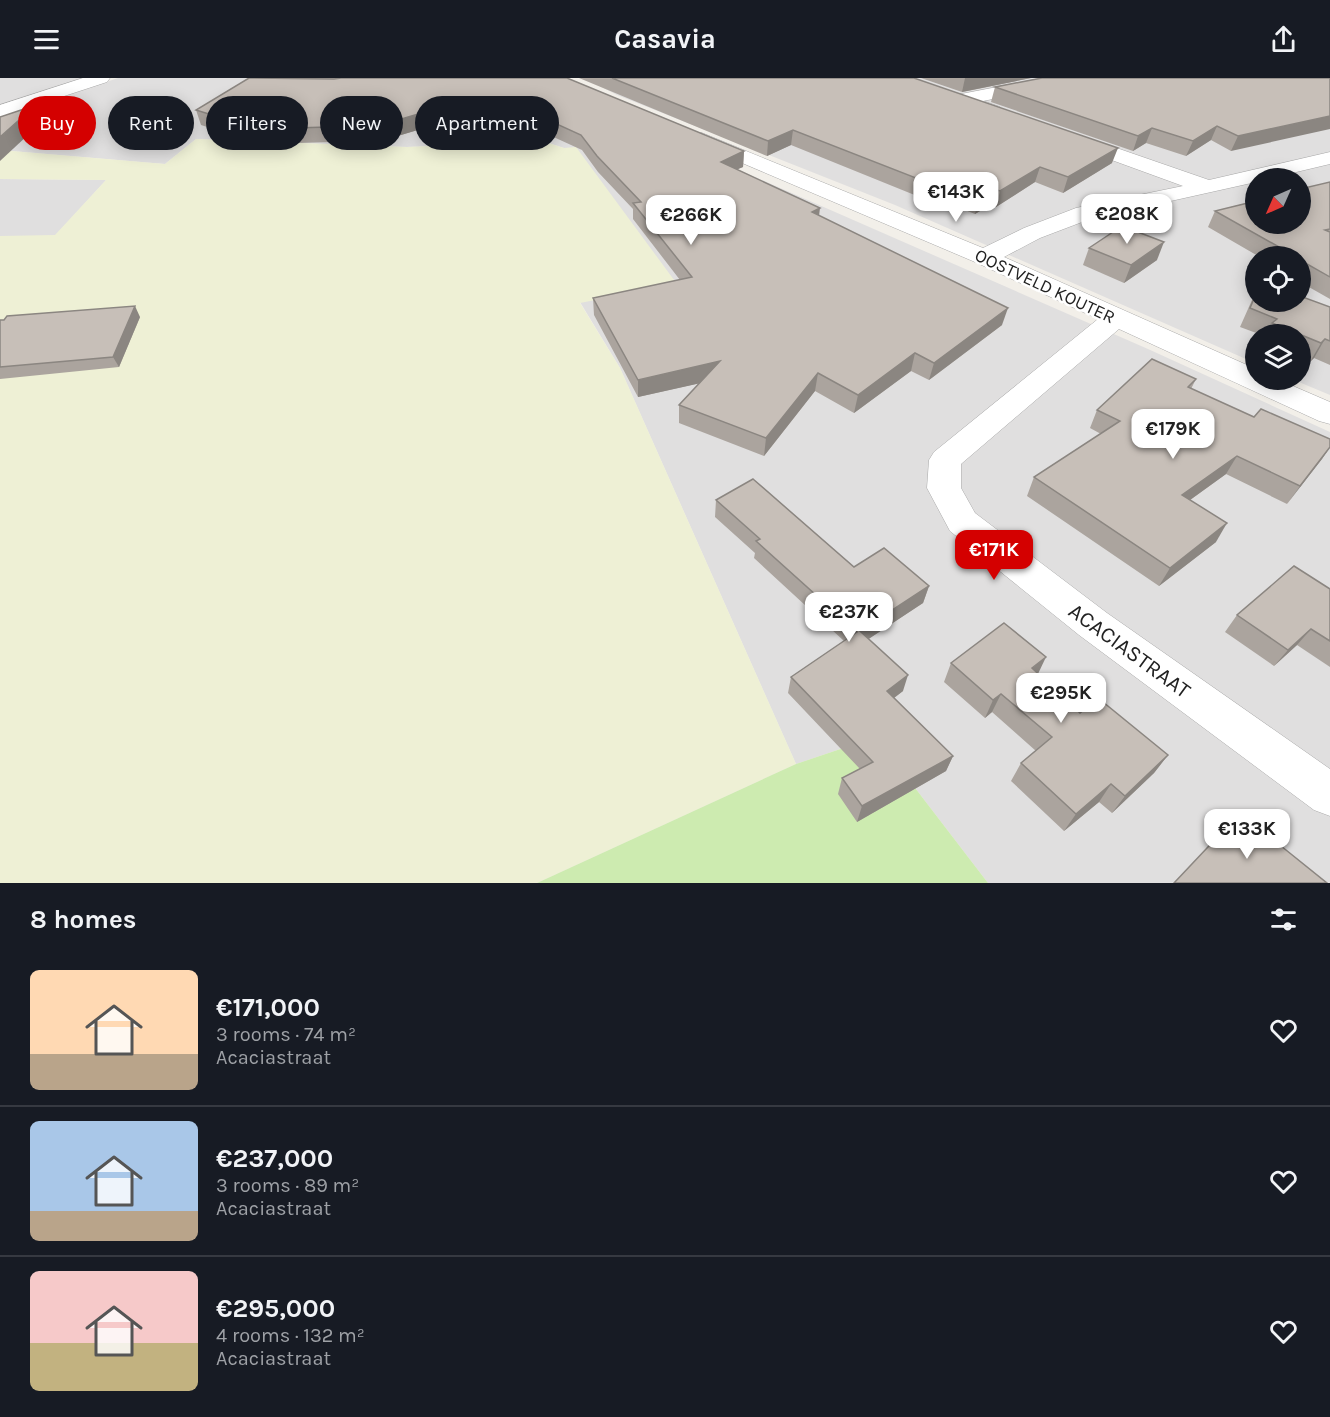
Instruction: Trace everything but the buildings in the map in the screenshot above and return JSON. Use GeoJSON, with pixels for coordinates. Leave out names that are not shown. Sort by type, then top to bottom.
{"type":"FeatureCollection","features":[{"type":"Feature","properties":{"kind":"street"},"geometry":{"type":"LineString","coordinates":[[0,111],[101,78]]}},
{"type":"Feature","properties":{"kind":"street"},"geometry":{"type":"LineString","coordinates":[[961,100],[1070,78]]}},
{"type":"Feature","properties":{"kind":"street"},"geometry":{"type":"LineString","coordinates":[[939,93],[1017,120]]}},
{"type":"Feature","properties":{"kind":"street","name":"OOSTVELD KOUTER"},"geometry":{"type":"LineString","coordinates":[[679,130],[984,257],[1330,414]]}},
{"type":"Feature","properties":{"kind":"street"},"geometry":{"type":"LineString","coordinates":[[1051,132],[1208,187]]}},
{"type":"Feature","properties":{"kind":"street"},"geometry":{"type":"LineString","coordinates":[[984,257],[1032,232],[1084,213],[1330,158]]}},
{"type":"Feature","properties":{"kind":"street","name":"ACACIASTRAAT"},"geometry":{"type":"LineString","coordinates":[[1115,318],[945,460],[944,488],[962,522],[1094,624],[1330,795]]}},
{"type":"Feature","properties":{"kind":"shaded area"},"geometry":{"type":"Polygon","coordinates":[[[0,78],[84,78],[28,96],[18,96],[18,99],[0,105],[0,78]]]}},
{"type":"Feature","properties":{"kind":"shaded area"},"geometry":{"type":"Polygon","coordinates":[[[118,78],[537,78],[554,89],[1148,349],[1330,432],[1330,883],[988,883],[876,737],[796,764],[620,368],[580,302],[677,284],[564,148],[559,146],[559,96],[415,96],[415,147],[407,147],[403,147],[403,96],[320,96],[320,144],[308,143],[308,96],[206,96],[206,139],[194,141],[194,96],[108,96],[108,150],[182,150],[165,164],[0,150],[0,118],[18,112],[18,150],[96,150],[96,96],[65,96],[118,78]]]}},
{"type":"Feature","properties":{"kind":"shaded area"},"geometry":{"type":"Polygon","coordinates":[[[584,78],[1330,78],[1330,395],[1311,387],[1311,324],[1245,324],[1245,359],[895,205],[617,95],[584,78]]]}},
{"type":"Feature","properties":{"kind":"shaded area"},"geometry":{"type":"Polygon","coordinates":[[[0,179],[106,180],[55,236],[0,236],[0,179]]]}},
{"type":"Feature","properties":{"kind":"green space"},"geometry":{"type":"Polygon","coordinates":[[[196,139],[206,139],[206,150],[308,150],[308,143],[320,144],[320,150],[403,150],[403,147],[415,147],[415,150],[559,150],[559,146],[576,147],[677,284],[580,303],[620,368],[796,764],[537,883],[0,883],[0,236],[55,235],[106,180],[0,179],[0,150],[165,164],[182,150],[194,150],[196,139]]]}},
{"type":"Feature","properties":{"kind":"green space"},"geometry":{"type":"Polygon","coordinates":[[[876,737],[988,883],[537,883],[796,764],[876,737]]]}}]}
